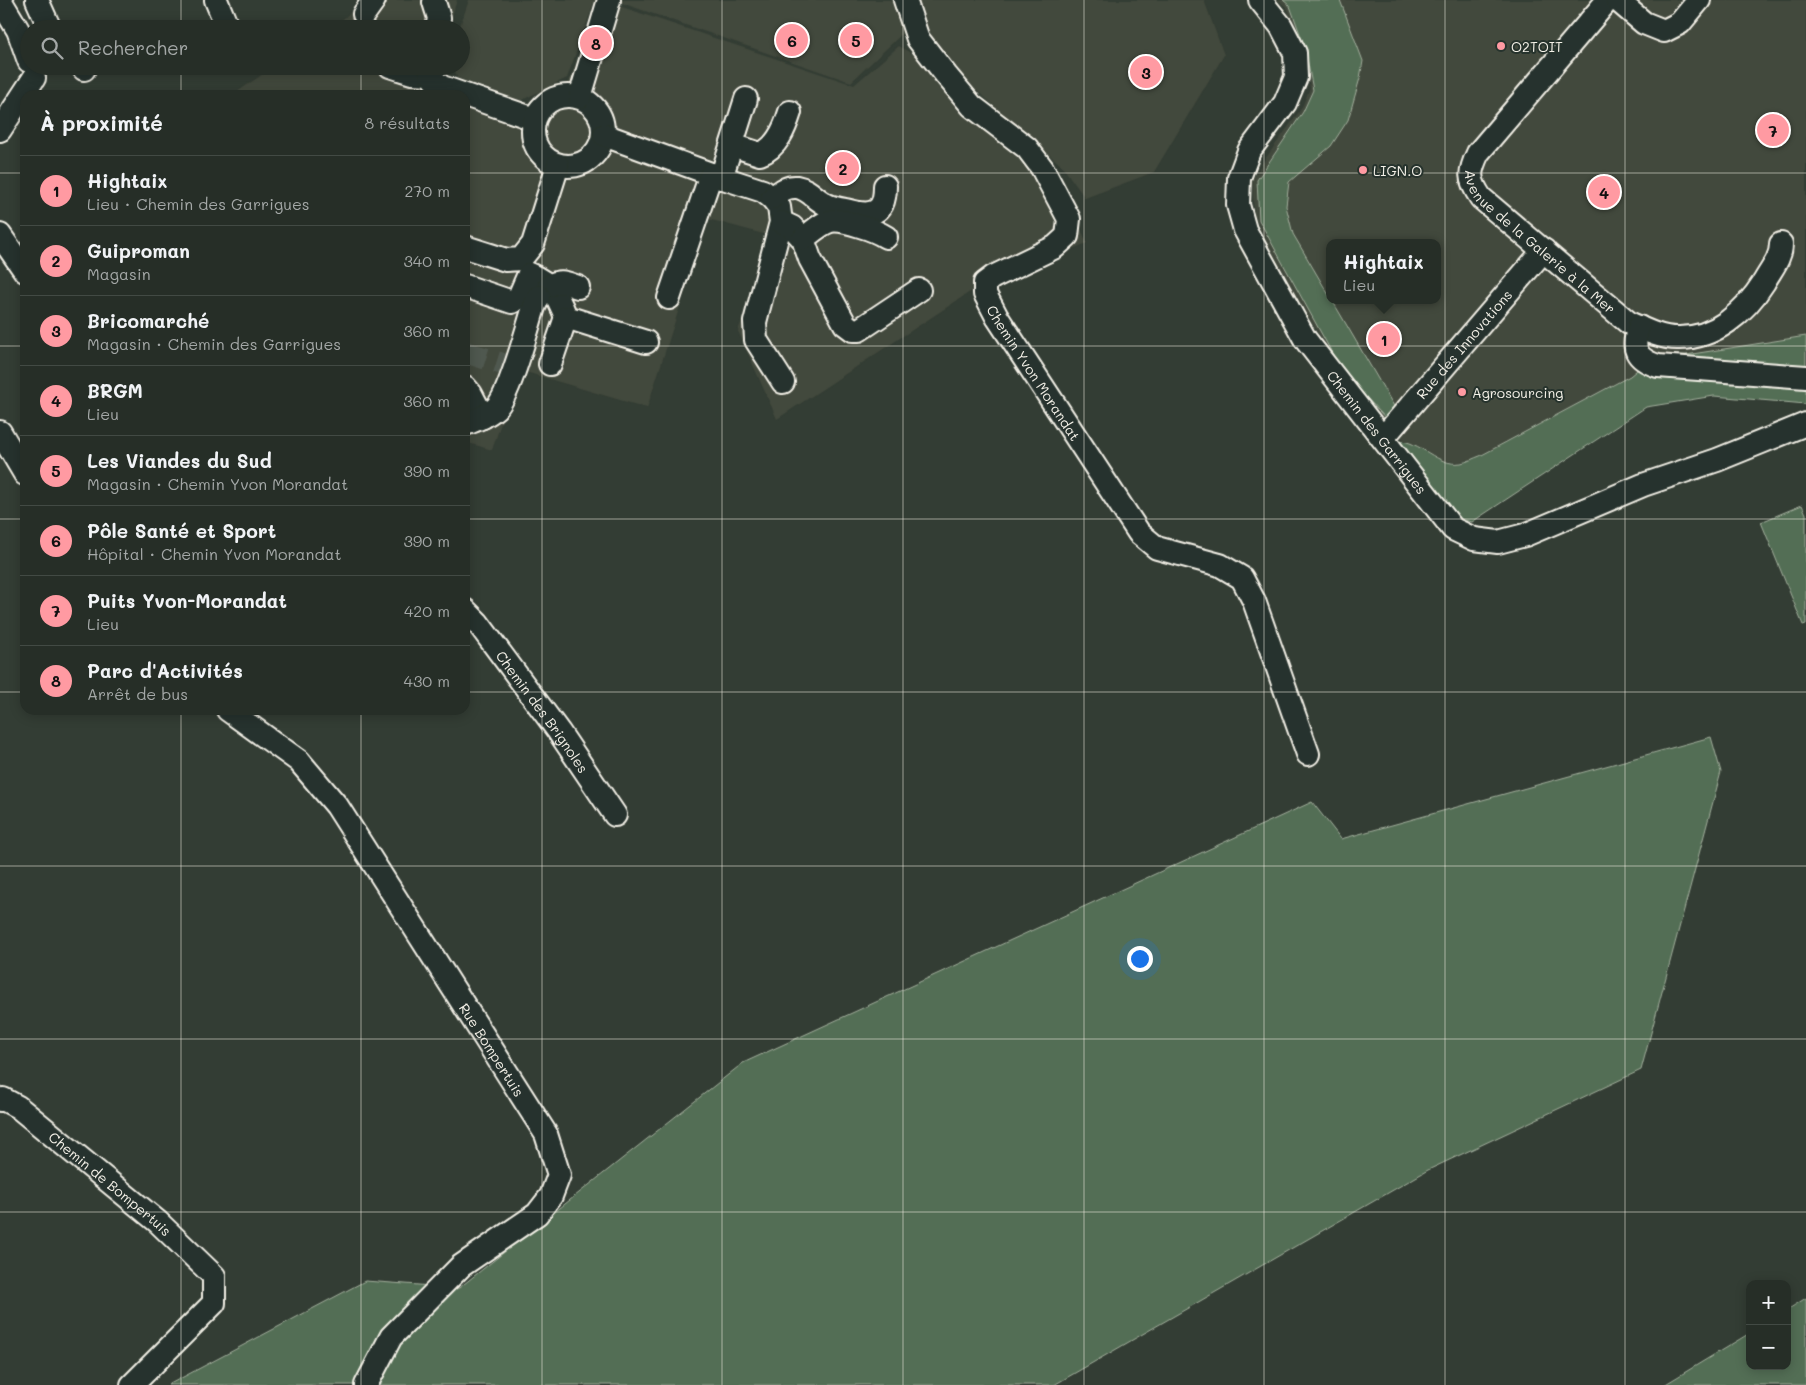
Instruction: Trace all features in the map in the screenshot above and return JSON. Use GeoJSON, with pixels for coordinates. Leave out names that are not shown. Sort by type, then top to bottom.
{"type":"FeatureCollection","features":[{"type":"Feature","properties":{"kind":"street"},"geometry":{"type":"LineString","coordinates":[[0,0],[20,35]]}},
{"type":"Feature","properties":{"kind":"street"},"geometry":{"type":"LineString","coordinates":[[37,0],[46,20]]}},
{"type":"Feature","properties":{"kind":"street"},"geometry":{"type":"LineString","coordinates":[[216,0],[224,20]]}},
{"type":"Feature","properties":{"kind":"street"},"geometry":{"type":"LineString","coordinates":[[580,97],[609,0]]}},
{"type":"Feature","properties":{"kind":"street","name":"Chemin Yvon Morandat"},"geometry":{"type":"LineString","coordinates":[[905,0],[918,39],[972,106],[1026,148],[1042,168],[1069,219],[1067,236],[1055,246],[993,277],[986,283],[986,294],[997,317],[1139,534],[1156,548],[1220,565],[1242,578],[1254,601],[1308,754]]}},
{"type":"Feature","properties":{"kind":"street","name":"Chemin des Garrigues"},"geometry":{"type":"LineString","coordinates":[[1260,0],[1281,26],[1295,53],[1296,76],[1285,102],[1249,151],[1239,178],[1238,205],[1245,230],[1305,340],[1453,529],[1474,539],[1498,542],[1525,535],[1643,485],[1717,460],[1806,424]]}},
{"type":"Feature","properties":{"kind":"street","name":"Avenue de la Galerie à la Mer"},"geometry":{"type":"LineString","coordinates":[[1608,0],[1478,153],[1470,170],[1474,187],[1482,198],[1629,323],[1651,332],[1676,338],[1700,334],[1725,324],[1742,310],[1759,290],[1781,254],[1781,244]]}},
{"type":"Feature","properties":{"kind":"street"},"geometry":{"type":"LineString","coordinates":[[1617,0],[1644,23],[1664,31],[1680,24],[1700,0]]}},
{"type":"Feature","properties":{"kind":"street"},"geometry":{"type":"LineString","coordinates":[[434,2],[438,20]]}},
{"type":"Feature","properties":{"kind":"street"},"geometry":{"type":"LineString","coordinates":[[25,90],[35,75]]}},
{"type":"Feature","properties":{"kind":"street"},"geometry":{"type":"LineString","coordinates":[[418,75],[458,90]]}},
{"type":"Feature","properties":{"kind":"street"},"geometry":{"type":"LineString","coordinates":[[470,95],[534,120]]}},
{"type":"Feature","properties":{"kind":"street"},"geometry":{"type":"LineString","coordinates":[[569,95],[580,97],[590,103],[598,112],[603,123],[604,135],[601,145],[596,154],[588,161],[568,167],[558,165],[547,160],[539,152],[534,142],[532,131],[534,120],[539,109],[547,102],[569,95]]}},
{"type":"Feature","properties":{"kind":"street"},"geometry":{"type":"LineString","coordinates":[[0,130],[20,98]]}},
{"type":"Feature","properties":{"kind":"street"},"geometry":{"type":"LineString","coordinates":[[669,298],[716,176],[732,145],[746,99]]}},
{"type":"Feature","properties":{"kind":"street"},"geometry":{"type":"LineString","coordinates":[[732,145],[760,154],[764,153],[780,137],[790,112]]}},
{"type":"Feature","properties":{"kind":"street"},"geometry":{"type":"LineString","coordinates":[[604,135],[763,191],[779,207],[779,229],[755,322],[756,340],[782,382]]}},
{"type":"Feature","properties":{"kind":"street"},"geometry":{"type":"LineString","coordinates":[[470,288],[512,302],[519,297],[525,266],[558,165]]}},
{"type":"Feature","properties":{"kind":"street"},"geometry":{"type":"LineString","coordinates":[[772,198],[785,188],[795,187],[804,189],[827,205],[863,215],[879,208],[885,198],[885,186]]}},
{"type":"Feature","properties":{"kind":"street"},"geometry":{"type":"LineString","coordinates":[[803,239],[821,224],[840,219],[878,232],[886,238]]}},
{"type":"Feature","properties":{"kind":"street"},"geometry":{"type":"LineString","coordinates":[[779,229],[792,227],[803,239],[810,260],[845,324],[852,330],[859,330],[920,290]]}},
{"type":"Feature","properties":{"kind":"street"},"geometry":{"type":"LineString","coordinates":[[0,235],[20,264]]}},
{"type":"Feature","properties":{"kind":"street"},"geometry":{"type":"LineString","coordinates":[[470,249],[525,266],[544,291],[560,301],[566,317],[550,364]]}},
{"type":"Feature","properties":{"kind":"street","name":"Rue des Innovations"},"geometry":{"type":"LineString","coordinates":[[1383,438],[1544,250]]}},
{"type":"Feature","properties":{"kind":"street"},"geometry":{"type":"LineString","coordinates":[[470,393],[474,421],[496,407],[506,394],[510,366],[534,307],[544,291],[556,282],[578,287]]}},
{"type":"Feature","properties":{"kind":"street"},"geometry":{"type":"LineString","coordinates":[[516,399],[542,315],[544,291]]}},
{"type":"Feature","properties":{"kind":"street"},"geometry":{"type":"LineString","coordinates":[[566,317],[646,342]]}},
{"type":"Feature","properties":{"kind":"street"},"geometry":{"type":"LineString","coordinates":[[1639,327],[1635,345],[1638,354],[1646,362],[1658,366],[1806,377]]}},
{"type":"Feature","properties":{"kind":"street"},"geometry":{"type":"LineString","coordinates":[[0,432],[20,466]]}},
{"type":"Feature","properties":{"kind":"street","name":"Chemin des Brignoles"},"geometry":{"type":"LineString","coordinates":[[470,615],[478,623],[559,732],[615,815]]}},
{"type":"Feature","properties":{"kind":"street","name":"Rue Bompertuis"},"geometry":{"type":"LineString","coordinates":[[235,715],[299,761],[337,806],[546,1134],[560,1175],[551,1196],[537,1214],[462,1266],[391,1337],[366,1385]]}},
{"type":"Feature","properties":{"kind":"street","name":"Chemin de Bompertuis"},"geometry":{"type":"LineString","coordinates":[[0,1100],[18,1107],[158,1222],[214,1276],[214,1303],[132,1385]]}},
{"type":"Feature","properties":{"kind":"shaded area"},"geometry":{"type":"Polygon","coordinates":[[[364,0],[457,0],[451,20],[342,20],[364,0]]]}},
{"type":"Feature","properties":{"kind":"shaded area"},"geometry":{"type":"Polygon","coordinates":[[[469,0],[595,0],[567,78],[520,101],[457,78],[456,75],[470,75],[470,20],[462,20],[469,0]]]}},
{"type":"Feature","properties":{"kind":"shaded area"},"geometry":{"type":"Polygon","coordinates":[[[601,0],[854,85],[899,46],[932,66],[1058,178],[1087,243],[973,290],[777,419],[738,331],[771,236],[708,219],[647,408],[519,370],[492,450],[470,443],[470,90],[240,90],[261,75],[446,75],[446,77],[522,108],[568,84],[601,0]]]}},
{"type":"Feature","properties":{"kind":"shaded area"},"geometry":{"type":"Polygon","coordinates":[[[613,0],[895,0],[904,32],[851,82],[613,0]]]}},
{"type":"Feature","properties":{"kind":"shaded area"},"geometry":{"type":"Polygon","coordinates":[[[915,0],[1204,0],[1224,55],[1154,172],[1085,198],[1062,166],[949,66],[918,12],[915,0]]]}},
{"type":"Feature","properties":{"kind":"shaded area"},"geometry":{"type":"Polygon","coordinates":[[[1278,0],[1806,0],[1806,391],[1630,376],[1480,456],[1459,463],[1440,460],[1405,441],[1385,423],[1340,369],[1270,254],[1254,215],[1252,180],[1301,109],[1310,88],[1303,49],[1287,8],[1278,0]]]}},
{"type":"Feature","properties":{"kind":"green space"},"geometry":{"type":"Polygon","coordinates":[[[1283,0],[1340,0],[1363,61],[1348,120],[1331,146],[1289,182],[1286,206],[1293,234],[1326,290],[1326,304],[1334,304],[1395,408],[1391,424],[1342,371],[1259,220],[1257,180],[1303,112],[1313,90],[1305,48],[1290,6],[1283,0]]]}},
{"type":"Feature","properties":{"kind":"green space"},"geometry":{"type":"Polygon","coordinates":[[[1806,336],[1806,404],[1714,396],[1646,407],[1472,522],[1453,517],[1398,441],[1414,445],[1444,461],[1452,463],[1463,462],[1480,456],[1630,376],[1655,355],[1686,355],[1806,336]]]}},
{"type":"Feature","properties":{"kind":"green space"},"geometry":{"type":"Polygon","coordinates":[[[1802,505],[1806,514],[1806,624],[1803,625],[1761,522],[1802,505]]]}},
{"type":"Feature","properties":{"kind":"green space"},"geometry":{"type":"Polygon","coordinates":[[[1711,737],[1721,772],[1641,1070],[1428,1170],[1054,1385],[168,1385],[365,1281],[459,1288],[743,1063],[1312,802],[1341,839],[1711,737]]]}},
{"type":"Feature","properties":{"kind":"green space"},"geometry":{"type":"Polygon","coordinates":[[[1806,1298],[1806,1385],[1664,1385],[1746,1335],[1746,1370],[1791,1370],[1791,1307],[1806,1298]]]}},
{"type":"Feature","properties":{"kind":"tunnel"},"geometry":{"type":"LineString","coordinates":[[470,354],[506,365]]}},
{"type":"Feature","properties":{"kind":"place","name":"Pôle Santé et Sport"},"geometry":{"type":"Point","coordinates":[792,40]}},
{"type":"Feature","properties":{"kind":"place","name":"Les Viandes du Sud"},"geometry":{"type":"Point","coordinates":[856,40]}},
{"type":"Feature","properties":{"kind":"place","name":"Parc d'Activités"},"geometry":{"type":"Point","coordinates":[596,43]}},
{"type":"Feature","properties":{"kind":"place","name":"O2TOIT"},"geometry":{"type":"Point","coordinates":[1501,46]}},
{"type":"Feature","properties":{"kind":"place","name":"Bricomarché"},"geometry":{"type":"Point","coordinates":[1146,72]}},
{"type":"Feature","properties":{"kind":"place","name":"Puits Yvon-Morandat"},"geometry":{"type":"Point","coordinates":[1773,130]}},
{"type":"Feature","properties":{"kind":"place","name":"Guiproman"},"geometry":{"type":"Point","coordinates":[843,168]}},
{"type":"Feature","properties":{"kind":"place","name":"LIGN.O"},"geometry":{"type":"Point","coordinates":[1363,170]}},
{"type":"Feature","properties":{"kind":"place","name":"BRGM"},"geometry":{"type":"Point","coordinates":[1604,192]}},
{"type":"Feature","properties":{"kind":"place","name":"Hightaix"},"geometry":{"type":"Point","coordinates":[1384,339]}},
{"type":"Feature","properties":{"kind":"place","name":"Agrosourcing"},"geometry":{"type":"Point","coordinates":[1462,392]}}]}
